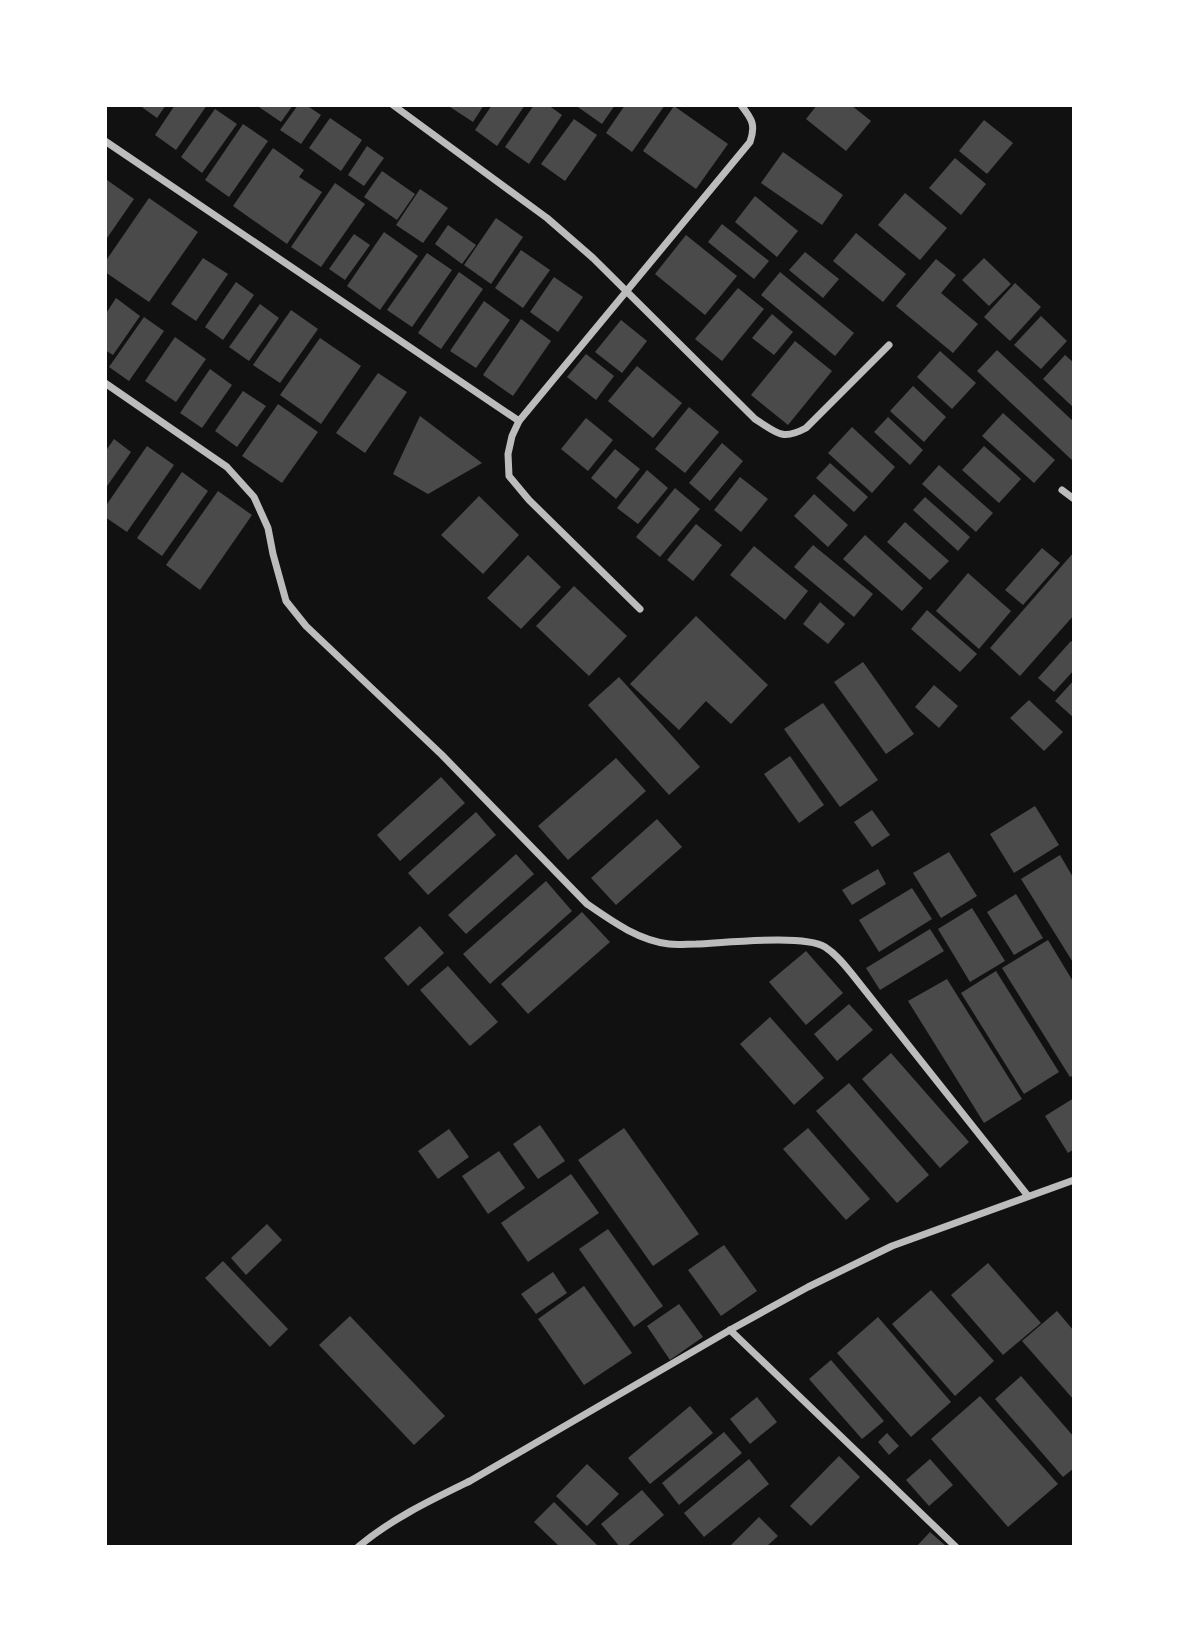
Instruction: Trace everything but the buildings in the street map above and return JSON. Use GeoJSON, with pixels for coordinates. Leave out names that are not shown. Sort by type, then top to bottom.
{"type":"FeatureCollection","features":[{"type":"Feature","properties":{"kind":"street"},"geometry":{"type":"LineString","coordinates":[[393,105],[547,218],[593,258],[755,419],[781,434],[794,434],[806,428],[889,345]]}},
{"type":"Feature","properties":{"kind":"street"},"geometry":{"type":"LineString","coordinates":[[640,609],[529,500],[509,476],[512,436],[519,421],[750,142],[754,130],[750,117],[741,105]]}},
{"type":"Feature","properties":{"kind":"street"},"geometry":{"type":"LineString","coordinates":[[105,141],[519,421]]}},
{"type":"Feature","properties":{"kind":"street"},"geometry":{"type":"LineString","coordinates":[[105,383],[227,467],[254,497],[268,528],[286,601],[306,626],[442,755],[587,904],[639,937],[671,944],[783,940],[807,941],[823,946],[838,957],[852,974],[1027,1196]]}},
{"type":"Feature","properties":{"kind":"street"},"geometry":{"type":"LineString","coordinates":[[1062,490],[1074,499]]}},
{"type":"Feature","properties":{"kind":"street"},"geometry":{"type":"LineString","coordinates":[[358,1547],[375,1532],[432,1499],[470,1481],[807,1287],[892,1246],[1074,1180]]}},
{"type":"Feature","properties":{"kind":"street"},"geometry":{"type":"LineString","coordinates":[[730,1330],[956,1547]]}}]}
